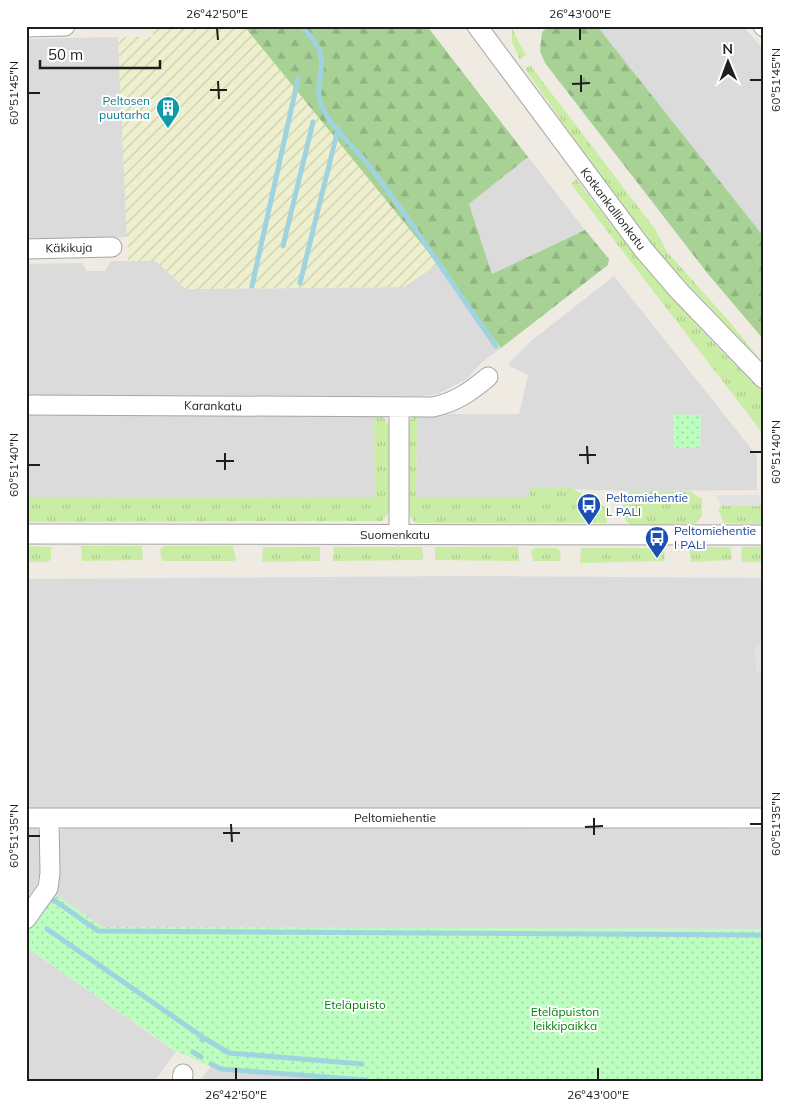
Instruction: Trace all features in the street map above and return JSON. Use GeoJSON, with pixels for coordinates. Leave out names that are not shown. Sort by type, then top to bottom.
{"type":"FeatureCollection","features":[{"type":"Feature","properties":{"kind":"street"},"geometry":{"type":"LineString","coordinates":[[26,27],[65,26]]}},
{"type":"Feature","properties":{"kind":"street","name":"Kotkankallionkatu"},"geometry":{"type":"LineString","coordinates":[[478,27],[643,249],[680,292],[764,380]]}},
{"type":"Feature","properties":{"kind":"street","name":"Käkikuja"},"geometry":{"type":"LineString","coordinates":[[26,249],[112,247]]}},
{"type":"Feature","properties":{"kind":"street","name":"Karankatu"},"geometry":{"type":"LineString","coordinates":[[26,405],[433,407],[450,403],[468,394],[488,377]]}},
{"type":"Feature","properties":{"kind":"street"},"geometry":{"type":"LineString","coordinates":[[399,407],[399,535]]}},
{"type":"Feature","properties":{"kind":"street","name":"Suomenkatu"},"geometry":{"type":"LineString","coordinates":[[26,534],[764,535]]}},
{"type":"Feature","properties":{"kind":"street","name":"Peltomiehentie"},"geometry":{"type":"LineString","coordinates":[[26,818],[764,818]]}},
{"type":"Feature","properties":{"kind":"street"},"geometry":{"type":"LineString","coordinates":[[26,919],[48,888],[50,872],[49,818]]}},
{"type":"Feature","properties":{"kind":"shaded area"},"geometry":{"type":"Polygon","coordinates":[[[597,26],[743,26],[764,50],[764,237],[597,26]]]}},
{"type":"Feature","properties":{"kind":"shaded area"},"geometry":{"type":"Polygon","coordinates":[[[118,37],[127,237],[26,240],[26,39],[118,37]]]}},
{"type":"Feature","properties":{"kind":"shaded area"},"geometry":{"type":"Polygon","coordinates":[[[528,157],[585,230],[492,274],[469,204],[528,157]]]}},
{"type":"Feature","properties":{"kind":"shaded area"},"geometry":{"type":"Polygon","coordinates":[[[111,261],[156,261],[186,289],[404,287],[438,264],[501,348],[481,363],[467,379],[438,394],[420,396],[26,395],[26,264],[83,263],[86,271],[105,271],[111,261]]]}},
{"type":"Feature","properties":{"kind":"shaded area"},"geometry":{"type":"Polygon","coordinates":[[[614,276],[757,456],[757,490],[634,491],[530,488],[530,498],[416,498],[417,414],[519,414],[528,375],[509,366],[509,363],[531,341],[614,276]]]}},
{"type":"Feature","properties":{"kind":"shaded area"},"geometry":{"type":"Polygon","coordinates":[[[26,414],[374,415],[375,498],[26,497],[26,414]]]}},
{"type":"Feature","properties":{"kind":"shaded area"},"geometry":{"type":"Polygon","coordinates":[[[716,495],[758,495],[764,506],[721,506],[716,495]]]}},
{"type":"Feature","properties":{"kind":"shaded area"},"geometry":{"type":"Polygon","coordinates":[[[459,576],[764,578],[764,808],[26,811],[26,579],[459,576]]]}},
{"type":"Feature","properties":{"kind":"shaded area"},"geometry":{"type":"Polygon","coordinates":[[[764,641],[764,672],[756,672],[755,648],[764,641]]]}},
{"type":"Feature","properties":{"kind":"shaded area"},"geometry":{"type":"Polygon","coordinates":[[[65,827],[764,829],[764,929],[103,927],[53,893],[58,832],[65,827]]]}},
{"type":"Feature","properties":{"kind":"shaded area"},"geometry":{"type":"Polygon","coordinates":[[[26,828],[37,828],[40,833],[40,874],[37,884],[26,901],[26,828]]]}},
{"type":"Feature","properties":{"kind":"shaded area"},"geometry":{"type":"Polygon","coordinates":[[[26,947],[176,1052],[154,1082],[26,1082],[26,947]]]}},
{"type":"Feature","properties":{"kind":"shaded area"},"geometry":{"type":"Polygon","coordinates":[[[211,1066],[219,1070],[331,1080],[331,1082],[199,1082],[211,1066]]]}},
{"type":"Feature","properties":{"kind":"green space"},"geometry":{"type":"Polygon","coordinates":[[[153,26],[244,26],[438,264],[404,287],[186,289],[156,261],[128,261],[118,37],[153,37],[153,26]]]}},
{"type":"Feature","properties":{"kind":"green space"},"geometry":{"type":"Polygon","coordinates":[[[244,26],[427,26],[528,157],[469,204],[492,274],[585,230],[609,259],[608,265],[501,348],[438,264],[244,26]]]}},
{"type":"Feature","properties":{"kind":"green space"},"geometry":{"type":"Polygon","coordinates":[[[549,26],[597,26],[764,237],[764,340],[708,274],[545,63],[540,51],[542,32],[549,26]]]}},
{"type":"Feature","properties":{"kind":"green space"},"geometry":{"type":"Polygon","coordinates":[[[512,29],[526,55],[520,60],[512,42],[512,29]]]}},
{"type":"Feature","properties":{"kind":"green space"},"geometry":{"type":"Polygon","coordinates":[[[530,65],[655,229],[668,253],[729,321],[762,362],[667,263],[625,211],[525,69],[530,65]]]}},
{"type":"Feature","properties":{"kind":"green space"},"geometry":{"type":"Polygon","coordinates":[[[576,179],[666,290],[714,343],[764,393],[764,435],[571,184],[576,179]]]}},
{"type":"Feature","properties":{"kind":"green space"},"geometry":{"type":"Polygon","coordinates":[[[417,414],[416,498],[530,498],[530,488],[571,488],[607,508],[607,523],[415,523],[408,512],[408,427],[410,420],[417,414]]]}},
{"type":"Feature","properties":{"kind":"green space"},"geometry":{"type":"Polygon","coordinates":[[[673,414],[701,415],[700,448],[673,448],[673,414]]]}},
{"type":"Feature","properties":{"kind":"green space"},"geometry":{"type":"Polygon","coordinates":[[[374,415],[383,417],[390,427],[390,505],[389,512],[382,521],[26,522],[26,497],[375,498],[374,415]]]}},
{"type":"Feature","properties":{"kind":"green space"},"geometry":{"type":"Polygon","coordinates":[[[630,491],[690,491],[702,499],[702,516],[695,524],[631,525],[627,522],[623,510],[625,498],[630,491]]]}},
{"type":"Feature","properties":{"kind":"green space"},"geometry":{"type":"Polygon","coordinates":[[[721,506],[764,506],[764,524],[724,523],[718,510],[721,506]]]}},
{"type":"Feature","properties":{"kind":"green space"},"geometry":{"type":"Polygon","coordinates":[[[26,546],[51,547],[51,559],[48,562],[26,562],[26,546]]]}},
{"type":"Feature","properties":{"kind":"green space"},"geometry":{"type":"Polygon","coordinates":[[[81,546],[142,546],[143,560],[82,561],[81,546]]]}},
{"type":"Feature","properties":{"kind":"green space"},"geometry":{"type":"Polygon","coordinates":[[[164,546],[233,546],[236,559],[234,561],[162,561],[160,549],[164,546]]]}},
{"type":"Feature","properties":{"kind":"green space"},"geometry":{"type":"Polygon","coordinates":[[[263,547],[320,547],[320,561],[262,562],[263,547]]]}},
{"type":"Feature","properties":{"kind":"green space"},"geometry":{"type":"Polygon","coordinates":[[[334,547],[422,547],[423,560],[333,561],[334,547]]]}},
{"type":"Feature","properties":{"kind":"green space"},"geometry":{"type":"Polygon","coordinates":[[[435,547],[518,547],[519,561],[435,560],[435,547]]]}},
{"type":"Feature","properties":{"kind":"green space"},"geometry":{"type":"Polygon","coordinates":[[[691,547],[729,547],[732,560],[691,562],[689,549],[691,547]]]}},
{"type":"Feature","properties":{"kind":"green space"},"geometry":{"type":"Polygon","coordinates":[[[742,547],[764,547],[764,562],[741,562],[742,547]]]}},
{"type":"Feature","properties":{"kind":"green space"},"geometry":{"type":"Polygon","coordinates":[[[535,548],[557,548],[560,551],[561,561],[533,561],[531,551],[535,548]]]}},
{"type":"Feature","properties":{"kind":"green space"},"geometry":{"type":"Polygon","coordinates":[[[581,548],[664,548],[665,561],[580,563],[581,548]]]}},
{"type":"Feature","properties":{"kind":"green space","name":"Eteläpuisto"},"geometry":{"type":"Polygon","coordinates":[[[53,893],[103,927],[764,929],[764,1082],[331,1082],[331,1080],[219,1070],[176,1051],[26,947],[26,931],[53,893]]]}},
{"type":"Feature","properties":{"kind":"waterway"},"geometry":{"type":"LineString","coordinates":[[301,26],[313,39],[322,61],[319,98],[323,109],[339,132],[365,161],[387,190],[496,346]]}},
{"type":"Feature","properties":{"kind":"waterway"},"geometry":{"type":"LineString","coordinates":[[252,286],[298,79]]}},
{"type":"Feature","properties":{"kind":"waterway"},"geometry":{"type":"LineString","coordinates":[[283,246],[313,122]]}},
{"type":"Feature","properties":{"kind":"waterway"},"geometry":{"type":"LineString","coordinates":[[300,283],[338,129]]}},
{"type":"Feature","properties":{"kind":"waterway"},"geometry":{"type":"LineString","coordinates":[[54,900],[98,931],[764,935]]}},
{"type":"Feature","properties":{"kind":"waterway"},"geometry":{"type":"LineString","coordinates":[[47,929],[204,1038],[202,1040]]}},
{"type":"Feature","properties":{"kind":"waterway"},"geometry":{"type":"LineString","coordinates":[[204,1038],[229,1053],[362,1064]]}},
{"type":"Feature","properties":{"kind":"waterway"},"geometry":{"type":"LineString","coordinates":[[193,1052],[201,1057]]}},
{"type":"Feature","properties":{"kind":"waterway"},"geometry":{"type":"LineString","coordinates":[[211,1064],[221,1069],[365,1080]]}},
{"type":"Feature","properties":{"kind":"waterway"},"geometry":{"type":"LineString","coordinates":[[379,1081],[389,1082]]}},
{"type":"Feature","properties":{"kind":"place","name":"Peltosen puutarha"},"geometry":{"type":"Point","coordinates":[168,129]}},
{"type":"Feature","properties":{"kind":"place","name":"Peltomiehentie L PALI"},"geometry":{"type":"Point","coordinates":[589,526]}},
{"type":"Feature","properties":{"kind":"place","name":"Peltomiehentie I PALI"},"geometry":{"type":"Point","coordinates":[657,559]}},
{"type":"Feature","properties":{"kind":"park label","name":"Eteläpuiston leikkipaikka"},"geometry":{"type":"Point","coordinates":[565,1019]}}]}
